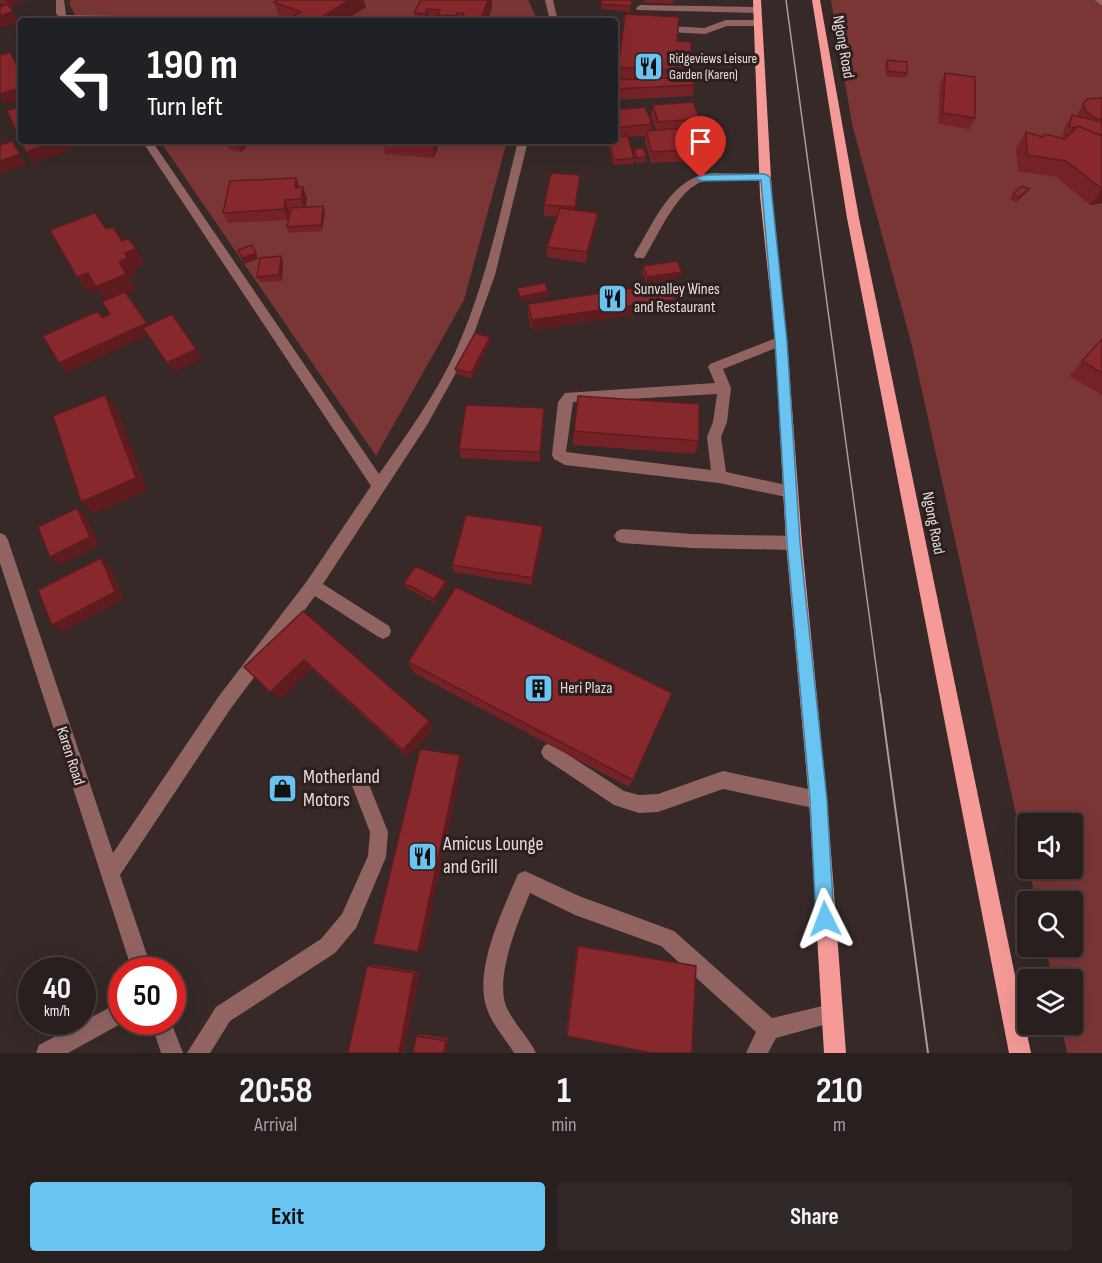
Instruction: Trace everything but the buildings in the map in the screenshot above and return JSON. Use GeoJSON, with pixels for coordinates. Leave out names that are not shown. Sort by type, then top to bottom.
{"type":"FeatureCollection","features":[{"type":"Feature","properties":{"kind":"main road","name":"Ngong Road"},"geometry":{"type":"LineString","coordinates":[[816,0],[853,218],[1020,1053]]}},
{"type":"Feature","properties":{"kind":"main road"},"geometry":{"type":"LineString","coordinates":[[758,11],[765,177],[781,341],[794,543],[818,800],[835,1053]]}},
{"type":"Feature","properties":{"kind":"street"},"geometry":{"type":"LineString","coordinates":[[60,0],[60,13],[63,18]]}},
{"type":"Feature","properties":{"kind":"street"},"geometry":{"type":"LineString","coordinates":[[549,0],[553,18]]}},
{"type":"Feature","properties":{"kind":"street"},"geometry":{"type":"LineString","coordinates":[[640,8],[758,11]]}},
{"type":"Feature","properties":{"kind":"street"},"geometry":{"type":"LineString","coordinates":[[669,29],[705,31],[758,11]]}},
{"type":"Feature","properties":{"kind":"street"},"geometry":{"type":"LineString","coordinates":[[149,144],[379,486]]}},
{"type":"Feature","properties":{"kind":"street"},"geometry":{"type":"LineString","coordinates":[[109,875],[225,702],[313,586],[433,406],[461,352],[484,292],[522,144]]}},
{"type":"Feature","properties":{"kind":"street"},"geometry":{"type":"LineString","coordinates":[[640,255],[680,192],[690,183],[701,178],[765,177]]}},
{"type":"Feature","properties":{"kind":"street"},"geometry":{"type":"LineString","coordinates":[[719,477],[714,437],[720,422],[724,388],[715,367],[781,341]]}},
{"type":"Feature","properties":{"kind":"street"},"geometry":{"type":"LineString","coordinates":[[724,388],[570,398],[564,402],[559,455],[564,459],[719,477],[790,492]]}},
{"type":"Feature","properties":{"kind":"street"},"geometry":{"type":"LineString","coordinates":[[622,536],[692,541],[794,543]]}},
{"type":"Feature","properties":{"kind":"street","name":"Karen Road"},"geometry":{"type":"LineString","coordinates":[[0,540],[137,957]]}},
{"type":"Feature","properties":{"kind":"street"},"geometry":{"type":"LineString","coordinates":[[313,586],[383,631]]}},
{"type":"Feature","properties":{"kind":"street"},"geometry":{"type":"LineString","coordinates":[[550,752],[620,799],[639,804],[658,803],[723,780],[818,800]]}},
{"type":"Feature","properties":{"kind":"street"},"geometry":{"type":"LineString","coordinates":[[198,1053],[223,1014],[328,946],[349,921],[377,857],[379,832],[360,783]]}},
{"type":"Feature","properties":{"kind":"street"},"geometry":{"type":"LineString","coordinates":[[525,1053],[516,1035],[502,1020],[495,1002],[495,979],[499,956],[525,881],[575,905],[667,938],[769,1029]]}},
{"type":"Feature","properties":{"kind":"street"},"geometry":{"type":"LineString","coordinates":[[757,1053],[769,1029],[831,1014]]}},
{"type":"Feature","properties":{"kind":"street"},"geometry":{"type":"LineString","coordinates":[[47,1053],[108,1019]]}},
{"type":"Feature","properties":{"kind":"street"},"geometry":{"type":"LineString","coordinates":[[166,1035],[172,1053]]}},
{"type":"Feature","properties":{"kind":"shaded area"},"geometry":{"type":"Polygon","coordinates":[[[71,0],[528,0],[536,17],[76,18],[69,3],[71,0]]]}},
{"type":"Feature","properties":{"kind":"shaded area"},"geometry":{"type":"Polygon","coordinates":[[[831,0],[1102,0],[1102,1053],[1067,1053],[1063,1035],[1083,1035],[1083,969],[1050,969],[1048,957],[1083,957],[1083,891],[1034,891],[1031,879],[1083,879],[1083,813],[1017,813],[1017,819],[912,346],[852,124],[831,0]]]}},
{"type":"Feature","properties":{"kind":"shaded area"},"geometry":{"type":"Polygon","coordinates":[[[162,144],[506,144],[464,300],[376,456],[162,144]]]}},
{"type":"Feature","properties":{"kind":"tram line"},"geometry":{"type":"LineString","coordinates":[[786,0],[880,695]]}},
{"type":"Feature","properties":{"kind":"tram line"},"geometry":{"type":"LineString","coordinates":[[880,694],[928,1053]]}},
{"type":"Feature","properties":{"kind":"place","name":"Ridgeviews Leisure Garden (Karen)"},"geometry":{"type":"Point","coordinates":[648,66]}},
{"type":"Feature","properties":{"kind":"place","name":"Sunvalley Wines and Restaurant"},"geometry":{"type":"Point","coordinates":[613,298]}},
{"type":"Feature","properties":{"kind":"place","name":"Heri Plaza"},"geometry":{"type":"Point","coordinates":[539,688]}},
{"type":"Feature","properties":{"kind":"place","name":"Motherland Motors"},"geometry":{"type":"Point","coordinates":[282,788]}},
{"type":"Feature","properties":{"kind":"place","name":"Amicus Lounge and Grill"},"geometry":{"type":"Point","coordinates":[422,856]}},
{"type":"Feature","properties":{"kind":"route"},"geometry":{"type":"LineString","coordinates":[[701,178],[765,177],[781,341],[794,543],[818,800],[825,919]]}}]}
